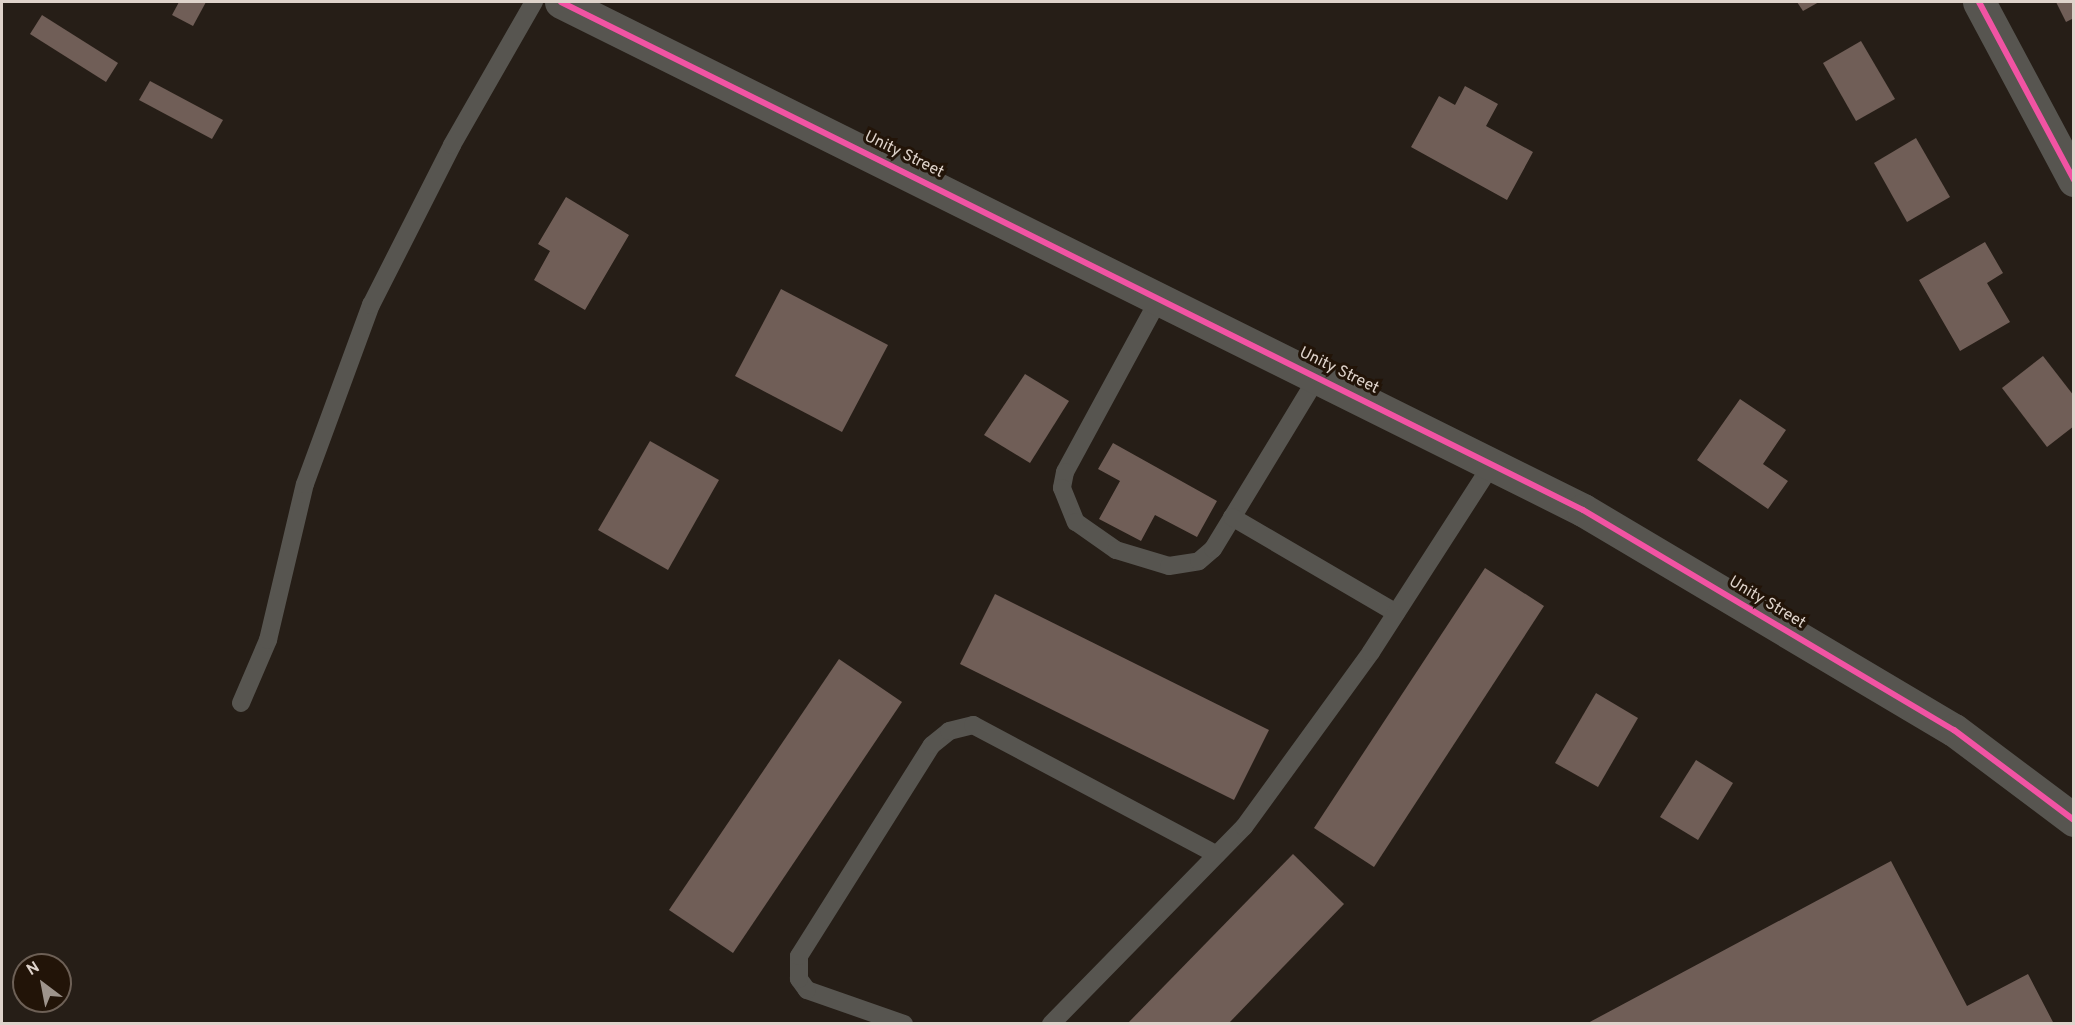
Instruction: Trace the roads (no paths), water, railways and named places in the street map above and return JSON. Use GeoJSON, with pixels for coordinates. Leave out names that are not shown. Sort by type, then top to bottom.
{"type":"FeatureCollection","features":[{"type":"Feature","properties":{"kind":"street","name":"Unity Street"},"geometry":{"type":"LineString","coordinates":[[561,2],[1319,375],[1583,510],[1954,730],[2073,820]]}},
{"type":"Feature","properties":{"kind":"street"},"geometry":{"type":"LineString","coordinates":[[1979,2],[2073,180]]}},
{"type":"Feature","properties":{"kind":"lane"},"geometry":{"type":"LineString","coordinates":[[241,703],[268,640],[305,484],[371,305],[452,145],[534,2]]}},
{"type":"Feature","properties":{"kind":"lane"},"geometry":{"type":"LineString","coordinates":[[1160,297],[1065,472],[1062,488],[1076,522],[1098,541],[1169,566],[1199,561],[1232,517],[1319,375]]}},
{"type":"Feature","properties":{"kind":"lane"},"geometry":{"type":"LineString","coordinates":[[1051,1023],[1244,827],[1396,613],[1492,463]]}},
{"type":"Feature","properties":{"kind":"lane"},"geometry":{"type":"LineString","coordinates":[[1232,517],[1396,613]]}},
{"type":"Feature","properties":{"kind":"lane"},"geometry":{"type":"LineString","coordinates":[[904,1023],[807,990],[799,979],[799,956],[932,745],[949,731],[973,725],[1217,855]]}}]}
